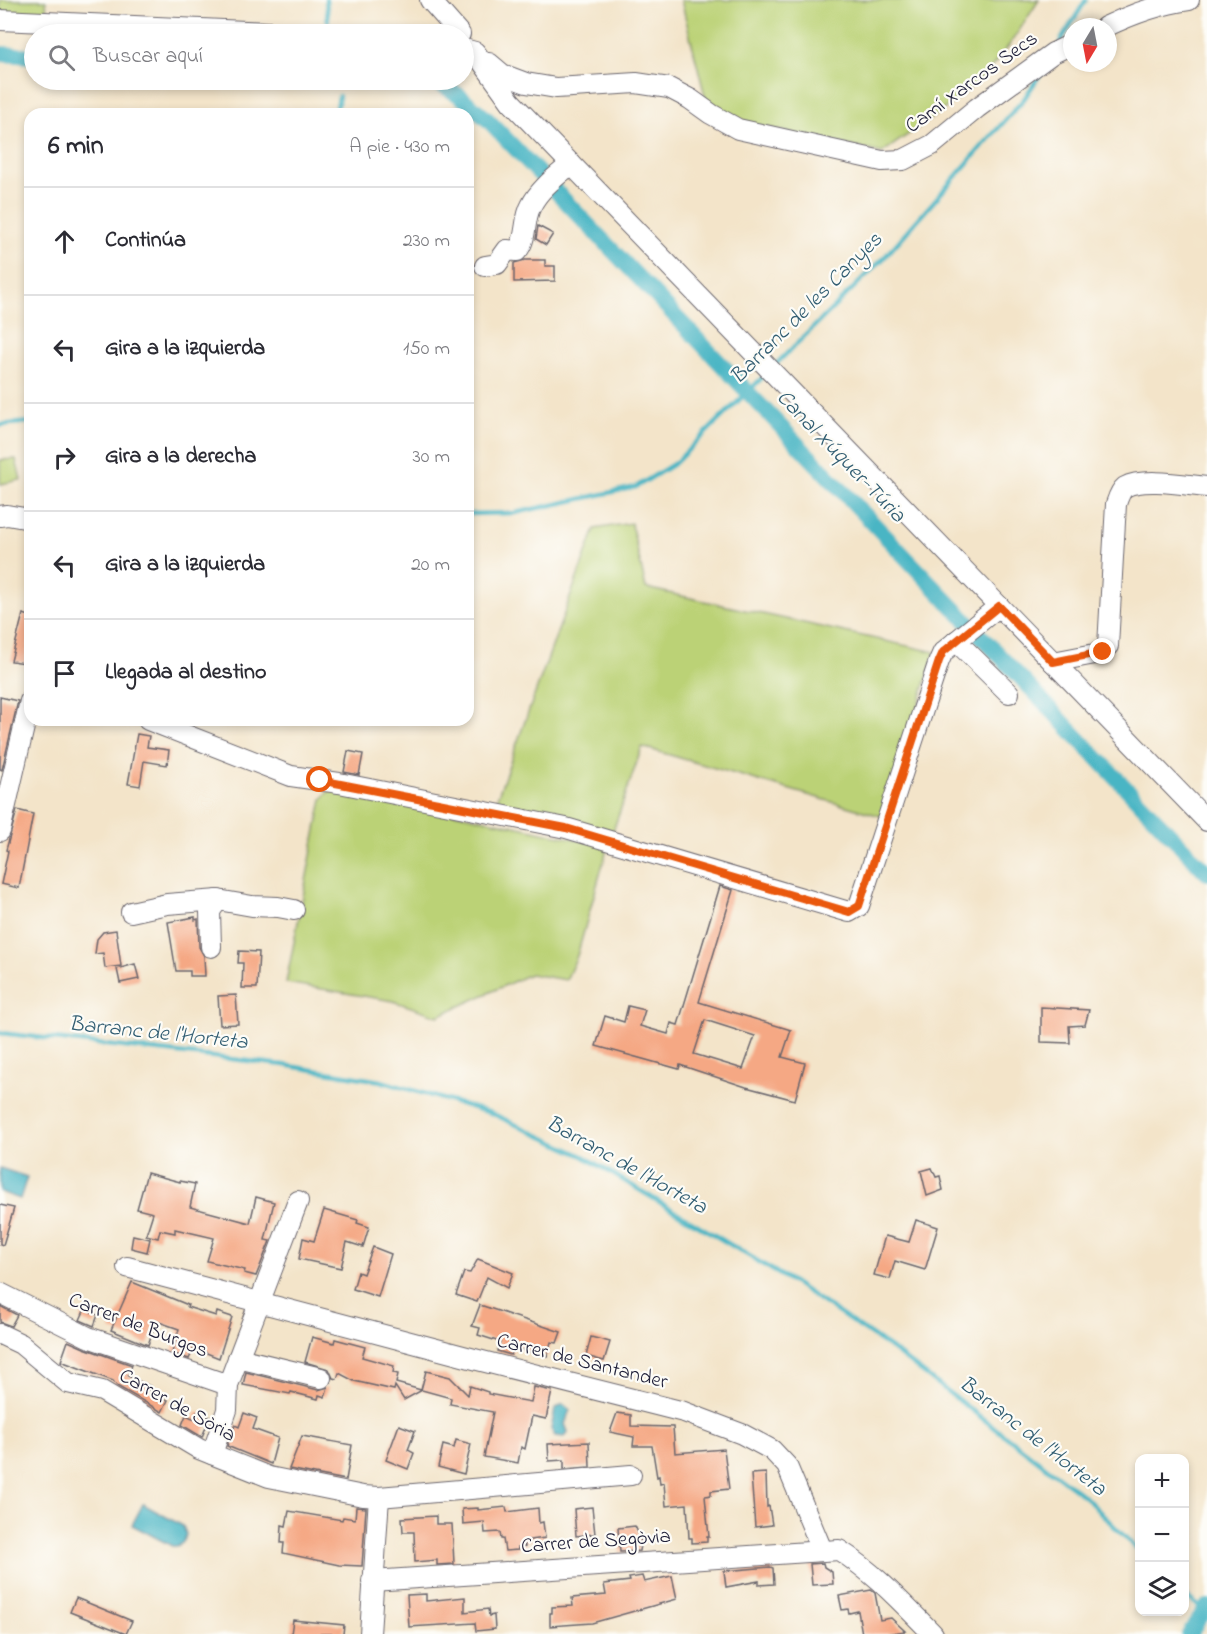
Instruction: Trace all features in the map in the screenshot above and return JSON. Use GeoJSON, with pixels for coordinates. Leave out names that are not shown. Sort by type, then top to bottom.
{"type":"FeatureCollection","features":[{"type":"Feature","properties":{"kind":"street"},"geometry":{"type":"LineString","coordinates":[[430,0],[451,24]]}},
{"type":"Feature","properties":{"kind":"street"},"geometry":{"type":"LineString","coordinates":[[1117,21],[1166,3],[1189,0]]}},
{"type":"Feature","properties":{"kind":"street"},"geometry":{"type":"LineString","coordinates":[[0,20],[89,24]]}},
{"type":"Feature","properties":{"kind":"street","name":"Camí Xarcos Secs"},"geometry":{"type":"LineString","coordinates":[[474,52],[502,74],[526,83],[556,88],[636,83],[669,88],[738,129],[882,161],[903,160],[932,145],[977,108],[1053,53],[1063,48]]}},
{"type":"Feature","properties":{"kind":"street"},"geometry":{"type":"LineString","coordinates":[[474,55],[565,169],[760,359],[1207,821]]}},
{"type":"Feature","properties":{"kind":"street"},"geometry":{"type":"LineString","coordinates":[[485,266],[497,264],[507,250],[517,251],[523,245],[529,208],[535,197],[565,169]]}},
{"type":"Feature","properties":{"kind":"street"},"geometry":{"type":"LineString","coordinates":[[1053,662],[1100,653],[1108,646],[1116,504],[1124,488],[1145,482],[1207,487]]}},
{"type":"Feature","properties":{"kind":"street"},"geometry":{"type":"LineString","coordinates":[[0,516],[24,518]]}},
{"type":"Feature","properties":{"kind":"street"},"geometry":{"type":"LineString","coordinates":[[163,726],[291,776],[339,783],[566,828],[849,912],[859,906],[943,652],[999,606]]}},
{"type":"Feature","properties":{"kind":"street"},"geometry":{"type":"LineString","coordinates":[[958,639],[1009,693]]}},
{"type":"Feature","properties":{"kind":"street"},"geometry":{"type":"LineString","coordinates":[[0,831],[24,726]]}},
{"type":"Feature","properties":{"kind":"street"},"geometry":{"type":"LineString","coordinates":[[131,912],[167,904],[218,900],[294,910]]}},
{"type":"Feature","properties":{"kind":"street"},"geometry":{"type":"LineString","coordinates":[[211,947],[210,911],[218,900]]}},
{"type":"Feature","properties":{"kind":"street"},"geometry":{"type":"LineString","coordinates":[[212,1454],[227,1410],[228,1385],[298,1202]]}},
{"type":"Feature","properties":{"kind":"street","name":"Carrer de Santander"},"geometry":{"type":"LineString","coordinates":[[126,1267],[684,1412],[742,1434],[772,1450],[787,1466],[822,1550]]}},
{"type":"Feature","properties":{"kind":"street","name":"Carrer de Burgos"},"geometry":{"type":"LineString","coordinates":[[0,1293],[88,1337],[228,1385]]}},
{"type":"Feature","properties":{"kind":"street","name":"Carrer de Sòria"},"geometry":{"type":"LineString","coordinates":[[0,1334],[21,1344],[68,1383],[102,1391],[186,1442],[269,1477],[363,1496],[379,1497],[631,1475]]}},
{"type":"Feature","properties":{"kind":"street"},"geometry":{"type":"LineString","coordinates":[[238,1358],[321,1378]]}},
{"type":"Feature","properties":{"kind":"street"},"geometry":{"type":"LineString","coordinates":[[370,1634],[379,1497]]}},
{"type":"Feature","properties":{"kind":"street"},"geometry":{"type":"LineString","coordinates":[[822,1550],[839,1550],[863,1566],[883,1582],[933,1634]]}},
{"type":"Feature","properties":{"kind":"street","name":"Carrer de Segòvia"},"geometry":{"type":"LineString","coordinates":[[372,1581],[822,1550]]}},
{"type":"Feature","properties":{"kind":"green space"},"geometry":{"type":"Polygon","coordinates":[[[0,0],[46,0],[47,14],[0,12],[0,0]]]}},
{"type":"Feature","properties":{"kind":"green space"},"geometry":{"type":"Polygon","coordinates":[[[681,0],[1039,0],[1010,44],[984,75],[953,103],[882,153],[743,122],[715,107],[706,100],[681,0]]]}},
{"type":"Feature","properties":{"kind":"green space"},"geometry":{"type":"Polygon","coordinates":[[[16,459],[21,480],[0,484],[0,460],[16,459]]]}},
{"type":"Feature","properties":{"kind":"green space"},"geometry":{"type":"Polygon","coordinates":[[[631,523],[646,588],[935,652],[884,817],[642,747],[611,837],[493,809],[595,529],[631,523]]]}},
{"type":"Feature","properties":{"kind":"green space"},"geometry":{"type":"Polygon","coordinates":[[[333,787],[608,846],[577,956],[566,980],[530,974],[438,1016],[393,1001],[286,983],[322,799],[333,787]]]}},
{"type":"Feature","properties":{"kind":"water"},"geometry":{"type":"Polygon","coordinates":[[[0,1168],[27,1177],[20,1199],[0,1192],[0,1168]]]}},
{"type":"Feature","properties":{"kind":"water"},"geometry":{"type":"Polygon","coordinates":[[[563,1404],[570,1410],[565,1424],[568,1432],[565,1437],[555,1436],[551,1429],[555,1409],[563,1404]]]}},
{"type":"Feature","properties":{"kind":"water"},"geometry":{"type":"Polygon","coordinates":[[[143,1504],[183,1526],[186,1534],[182,1543],[172,1546],[132,1525],[143,1504]]]}},
{"type":"Feature","properties":{"kind":"building"},"geometry":{"type":"Polygon","coordinates":[[[538,226],[553,234],[546,245],[536,239],[538,226]]]}},
{"type":"Feature","properties":{"kind":"building"},"geometry":{"type":"Polygon","coordinates":[[[525,260],[545,260],[545,266],[555,266],[555,281],[514,282],[514,263],[525,260]]]}},
{"type":"Feature","properties":{"kind":"building"},"geometry":{"type":"Polygon","coordinates":[[[23,614],[24,663],[11,661],[23,614]]]}},
{"type":"Feature","properties":{"kind":"building"},"geometry":{"type":"Polygon","coordinates":[[[0,697],[18,701],[2,770],[0,769],[0,697]]]}},
{"type":"Feature","properties":{"kind":"building"},"geometry":{"type":"Polygon","coordinates":[[[137,734],[149,736],[147,747],[169,750],[167,765],[144,761],[140,786],[128,784],[137,734]]]}},
{"type":"Feature","properties":{"kind":"building"},"geometry":{"type":"Polygon","coordinates":[[[348,751],[363,754],[359,775],[344,772],[348,751]]]}},
{"type":"Feature","properties":{"kind":"building"},"geometry":{"type":"Polygon","coordinates":[[[17,810],[33,814],[19,888],[1,884],[8,851],[6,850],[17,810]]]}},
{"type":"Feature","properties":{"kind":"building"},"geometry":{"type":"Polygon","coordinates":[[[720,886],[733,890],[699,1002],[791,1030],[782,1057],[805,1063],[795,1100],[746,1087],[680,1065],[679,1069],[596,1046],[605,1016],[624,1022],[628,1006],[645,1010],[640,1026],[668,1034],[671,1023],[678,1025],[720,886]],[[705,1020],[694,1054],[743,1069],[755,1036],[705,1020]]]}},
{"type":"Feature","properties":{"kind":"building"},"geometry":{"type":"Polygon","coordinates":[[[195,917],[195,920],[198,919],[199,947],[204,956],[205,976],[190,976],[190,971],[176,971],[168,922],[195,917]]]}},
{"type":"Feature","properties":{"kind":"building"},"geometry":{"type":"Polygon","coordinates":[[[116,930],[121,966],[105,968],[103,953],[95,954],[97,939],[103,932],[116,930]]]}},
{"type":"Feature","properties":{"kind":"building"},"geometry":{"type":"Polygon","coordinates":[[[239,951],[259,952],[257,988],[242,988],[243,963],[238,963],[239,951]]]}},
{"type":"Feature","properties":{"kind":"building"},"geometry":{"type":"Polygon","coordinates":[[[135,964],[139,979],[120,983],[117,969],[135,964]]]}},
{"type":"Feature","properties":{"kind":"building"},"geometry":{"type":"Polygon","coordinates":[[[236,995],[238,1024],[220,1025],[218,996],[236,995]]]}},
{"type":"Feature","properties":{"kind":"building"},"geometry":{"type":"Polygon","coordinates":[[[1041,1007],[1089,1010],[1085,1025],[1069,1026],[1070,1043],[1041,1042],[1041,1007]]]}},
{"type":"Feature","properties":{"kind":"building"},"geometry":{"type":"Polygon","coordinates":[[[932,1168],[936,1177],[940,1176],[943,1190],[927,1196],[921,1171],[932,1168]]]}},
{"type":"Feature","properties":{"kind":"building"},"geometry":{"type":"Polygon","coordinates":[[[147,1173],[195,1184],[190,1207],[250,1223],[256,1197],[274,1202],[265,1240],[270,1241],[256,1276],[244,1273],[245,1270],[207,1261],[214,1238],[175,1229],[175,1233],[160,1230],[158,1238],[146,1235],[153,1213],[137,1209],[147,1173]]]}},
{"type":"Feature","properties":{"kind":"building"},"geometry":{"type":"Polygon","coordinates":[[[0,1205],[14,1208],[3,1245],[0,1244],[0,1205]]]}},
{"type":"Feature","properties":{"kind":"building"},"geometry":{"type":"Polygon","coordinates":[[[324,1210],[358,1220],[357,1223],[369,1227],[363,1247],[347,1242],[341,1268],[299,1259],[303,1238],[314,1241],[324,1210]]]}},
{"type":"Feature","properties":{"kind":"building"},"geometry":{"type":"Polygon","coordinates":[[[916,1220],[938,1227],[925,1270],[895,1261],[890,1279],[874,1275],[885,1236],[909,1242],[916,1220]]]}},
{"type":"Feature","properties":{"kind":"building"},"geometry":{"type":"Polygon","coordinates":[[[133,1235],[150,1239],[147,1252],[131,1248],[133,1235]]]}},
{"type":"Feature","properties":{"kind":"building"},"geometry":{"type":"Polygon","coordinates":[[[373,1247],[391,1254],[378,1297],[353,1289],[358,1272],[363,1274],[373,1247]]]}},
{"type":"Feature","properties":{"kind":"building"},"geometry":{"type":"Polygon","coordinates":[[[478,1259],[513,1273],[507,1288],[487,1277],[477,1302],[456,1295],[464,1272],[470,1273],[478,1259]]]}},
{"type":"Feature","properties":{"kind":"building"},"geometry":{"type":"Polygon","coordinates":[[[132,1282],[188,1305],[187,1307],[216,1316],[217,1312],[232,1317],[219,1358],[194,1348],[189,1359],[172,1353],[179,1329],[156,1321],[148,1345],[111,1330],[132,1282]]]}},
{"type":"Feature","properties":{"kind":"building"},"geometry":{"type":"Polygon","coordinates":[[[480,1305],[561,1332],[557,1343],[551,1342],[547,1356],[514,1348],[511,1355],[497,1351],[500,1342],[478,1335],[480,1328],[472,1326],[480,1305]]]}},
{"type":"Feature","properties":{"kind":"building"},"geometry":{"type":"Polygon","coordinates":[[[0,1306],[17,1315],[11,1326],[0,1322],[0,1306]]]}},
{"type":"Feature","properties":{"kind":"building"},"geometry":{"type":"Polygon","coordinates":[[[85,1309],[98,1315],[94,1326],[80,1320],[85,1309]]]}},
{"type":"Feature","properties":{"kind":"building"},"geometry":{"type":"Polygon","coordinates":[[[312,1337],[334,1343],[335,1339],[365,1347],[362,1357],[394,1366],[393,1373],[398,1374],[396,1383],[421,1390],[426,1371],[450,1377],[468,1395],[470,1386],[488,1392],[488,1394],[531,1402],[534,1387],[552,1391],[546,1419],[532,1416],[525,1449],[521,1447],[518,1463],[484,1457],[493,1412],[450,1404],[451,1398],[422,1390],[404,1400],[395,1386],[394,1390],[354,1381],[339,1373],[337,1379],[333,1378],[329,1369],[305,1362],[312,1337]]]}},
{"type":"Feature","properties":{"kind":"building"},"geometry":{"type":"Polygon","coordinates":[[[591,1337],[610,1342],[604,1361],[586,1356],[591,1337]]]}},
{"type":"Feature","properties":{"kind":"building"},"geometry":{"type":"Polygon","coordinates":[[[68,1341],[132,1365],[128,1376],[150,1386],[148,1390],[168,1400],[162,1412],[117,1386],[113,1381],[61,1361],[68,1341]]]}},
{"type":"Feature","properties":{"kind":"building"},"geometry":{"type":"Polygon","coordinates":[[[246,1372],[318,1390],[328,1387],[325,1397],[319,1395],[318,1399],[291,1392],[290,1394],[243,1385],[246,1372]]]}},
{"type":"Feature","properties":{"kind":"building"},"geometry":{"type":"Polygon","coordinates":[[[197,1412],[210,1417],[202,1437],[182,1425],[186,1415],[195,1419],[197,1412]]]}},
{"type":"Feature","properties":{"kind":"building"},"geometry":{"type":"Polygon","coordinates":[[[244,1413],[257,1418],[253,1429],[278,1438],[271,1464],[227,1446],[235,1425],[239,1427],[244,1413]]]}},
{"type":"Feature","properties":{"kind":"building"},"geometry":{"type":"Polygon","coordinates":[[[617,1413],[631,1415],[631,1426],[673,1427],[675,1453],[724,1449],[729,1489],[711,1491],[711,1495],[705,1496],[709,1537],[707,1537],[707,1542],[692,1543],[692,1538],[689,1538],[687,1504],[666,1506],[664,1483],[660,1484],[659,1476],[657,1477],[652,1446],[633,1446],[634,1437],[610,1432],[617,1413]]]}},
{"type":"Feature","properties":{"kind":"building"},"geometry":{"type":"Polygon","coordinates":[[[399,1425],[415,1431],[408,1450],[414,1453],[408,1469],[386,1460],[399,1425]]]}},
{"type":"Feature","properties":{"kind":"building"},"geometry":{"type":"Polygon","coordinates":[[[302,1436],[352,1445],[346,1480],[289,1469],[302,1436]]]}},
{"type":"Feature","properties":{"kind":"building"},"geometry":{"type":"Polygon","coordinates":[[[456,1440],[471,1444],[464,1474],[438,1467],[443,1445],[454,1448],[456,1440]]]}},
{"type":"Feature","properties":{"kind":"building"},"geometry":{"type":"Polygon","coordinates":[[[589,1442],[590,1467],[564,1469],[564,1460],[549,1461],[548,1444],[589,1442]]]}},
{"type":"Feature","properties":{"kind":"building"},"geometry":{"type":"Polygon","coordinates":[[[766,1473],[767,1507],[769,1506],[772,1525],[755,1527],[751,1474],[766,1473]]]}},
{"type":"Feature","properties":{"kind":"building"},"geometry":{"type":"Polygon","coordinates":[[[356,1507],[366,1508],[362,1566],[339,1565],[283,1553],[282,1525],[286,1526],[289,1511],[342,1520],[343,1517],[355,1519],[356,1507]]]}},
{"type":"Feature","properties":{"kind":"building"},"geometry":{"type":"Polygon","coordinates":[[[506,1507],[507,1512],[538,1508],[539,1523],[543,1522],[545,1538],[524,1541],[525,1546],[518,1547],[518,1550],[505,1551],[500,1532],[485,1533],[484,1522],[463,1524],[462,1509],[506,1507]]]}},
{"type":"Feature","properties":{"kind":"building"},"geometry":{"type":"Polygon","coordinates":[[[592,1507],[595,1534],[576,1536],[574,1509],[592,1507]]]}},
{"type":"Feature","properties":{"kind":"building"},"geometry":{"type":"Polygon","coordinates":[[[436,1516],[436,1524],[452,1524],[454,1564],[437,1565],[437,1560],[415,1562],[414,1532],[403,1532],[402,1518],[436,1516]]]}},
{"type":"Feature","properties":{"kind":"building"},"geometry":{"type":"Polygon","coordinates":[[[635,1526],[641,1539],[639,1551],[620,1552],[618,1528],[635,1526]]]}},
{"type":"Feature","properties":{"kind":"building"},"geometry":{"type":"Polygon","coordinates":[[[823,1563],[824,1567],[832,1572],[833,1584],[812,1585],[810,1564],[823,1563]]]}},
{"type":"Feature","properties":{"kind":"building"},"geometry":{"type":"Polygon","coordinates":[[[773,1568],[774,1584],[759,1585],[759,1581],[726,1587],[724,1571],[773,1568]]]}},
{"type":"Feature","properties":{"kind":"building"},"geometry":{"type":"Polygon","coordinates":[[[642,1576],[644,1582],[672,1576],[677,1599],[592,1623],[550,1626],[552,1607],[573,1606],[572,1598],[606,1595],[604,1584],[630,1581],[629,1578],[642,1576]]]}},
{"type":"Feature","properties":{"kind":"building"},"geometry":{"type":"Polygon","coordinates":[[[871,1590],[875,1593],[880,1620],[891,1618],[905,1631],[862,1634],[858,1611],[849,1613],[848,1609],[842,1610],[839,1596],[871,1590]]]}},
{"type":"Feature","properties":{"kind":"building"},"geometry":{"type":"Polygon","coordinates":[[[426,1594],[426,1601],[465,1597],[465,1612],[488,1609],[489,1616],[494,1615],[495,1629],[476,1631],[475,1623],[409,1627],[407,1595],[426,1594]]]}},
{"type":"Feature","properties":{"kind":"building"},"geometry":{"type":"Polygon","coordinates":[[[76,1598],[132,1621],[126,1634],[70,1612],[76,1598]]]}},
{"type":"Feature","properties":{"kind":"building"},"geometry":{"type":"Polygon","coordinates":[[[293,1620],[344,1625],[343,1634],[291,1634],[293,1620]]]}},
{"type":"Feature","properties":{"kind":"waterway"},"geometry":{"type":"LineString","coordinates":[[326,0],[328,21]]}},
{"type":"Feature","properties":{"kind":"waterway","name":"Barranc de les Canyes"},"geometry":{"type":"LineString","coordinates":[[1060,42],[1086,0]]}},
{"type":"Feature","properties":{"kind":"waterway","name":"Canal Xúquer-Túria"},"geometry":{"type":"LineString","coordinates":[[0,54],[24,55]]}},
{"type":"Feature","properties":{"kind":"waterway","name":"Barranc de les Canyes"},"geometry":{"type":"LineString","coordinates":[[773,367],[883,259],[1024,99],[1043,70]]}},
{"type":"Feature","properties":{"kind":"waterway","name":"Canal Xúquer-Túria"},"geometry":{"type":"LineString","coordinates":[[450,90],[474,108]]}},
{"type":"Feature","properties":{"kind":"waterway"},"geometry":{"type":"LineString","coordinates":[[337,108],[339,96]]}},
{"type":"Feature","properties":{"kind":"waterway","name":"Canal Xúquer-Túria"},"geometry":{"type":"LineString","coordinates":[[474,108],[488,120],[1207,873]]}},
{"type":"Feature","properties":{"kind":"waterway","name":"Barranc de les Canyes"},"geometry":{"type":"LineString","coordinates":[[474,514],[515,513],[636,487],[675,463],[767,373]]}},
{"type":"Feature","properties":{"kind":"waterway","name":"Barranc de les Canyes"},"geometry":{"type":"LineString","coordinates":[[0,425],[24,423]]}},
{"type":"Feature","properties":{"kind":"waterway","name":"Barranc de l'Horteta"},"geometry":{"type":"LineString","coordinates":[[0,1033],[284,1065],[381,1081],[491,1113],[583,1156],[794,1283],[889,1347],[1084,1496],[1135,1547]]}},
{"type":"Feature","properties":{"kind":"waterway","name":"Barranc de l'Horteta"},"geometry":{"type":"LineString","coordinates":[[1189,1599],[1207,1612]]}},
{"type":"Feature","properties":{"kind":"waterway"},"geometry":{"type":"LineString","coordinates":[[1189,1634],[1207,1607]]}},
{"type":"Feature","properties":{"kind":"route"},"geometry":{"type":"LineString","coordinates":[[320,780],[566,828],[849,912],[859,906],[943,652],[999,606],[1053,662],[1103,652]]}}]}
